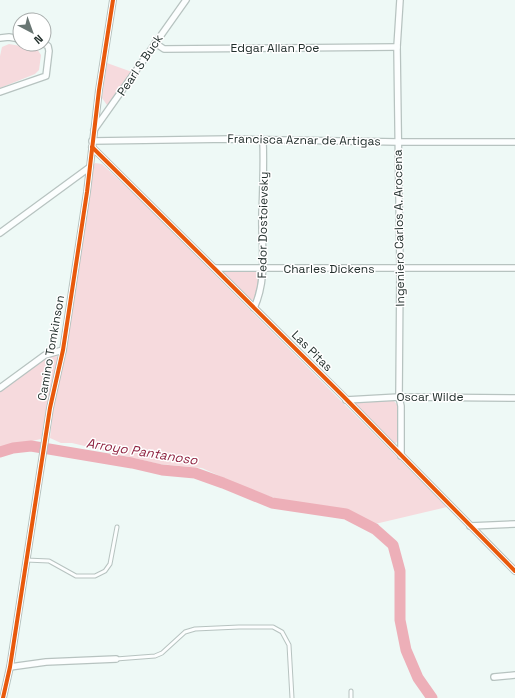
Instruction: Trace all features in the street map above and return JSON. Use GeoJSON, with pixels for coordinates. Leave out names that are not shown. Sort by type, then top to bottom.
{"type":"FeatureCollection","features":[{"type":"Feature","properties":{"kind":"street","name":"Camino Tomkinson"},"geometry":{"type":"LineString","coordinates":[[3,698],[10,668],[50,408],[63,350],[87,192],[92,141],[113,0]]}},
{"type":"Feature","properties":{"kind":"street","name":"Pearl S Buck"},"geometry":{"type":"LineString","coordinates":[[94,131],[186,0]]}},
{"type":"Feature","properties":{"kind":"street","name":"Ingeniero Carlos A. Arocena"},"geometry":{"type":"LineString","coordinates":[[400,0],[397,48],[400,269],[399,397],[401,406],[401,456]]}},
{"type":"Feature","properties":{"kind":"street"},"geometry":{"type":"LineString","coordinates":[[0,38],[12,38]]}},
{"type":"Feature","properties":{"kind":"street","name":"Edgar Allan Poe"},"geometry":{"type":"LineString","coordinates":[[155,43],[164,49],[397,48]]}},
{"type":"Feature","properties":{"kind":"street"},"geometry":{"type":"LineString","coordinates":[[0,92],[46,76],[49,52]]}},
{"type":"Feature","properties":{"kind":"street","name":"Francisca Aznar de Artigas"},"geometry":{"type":"LineString","coordinates":[[92,141],[231,139],[398,142],[515,142]]}},
{"type":"Feature","properties":{"kind":"street","name":"Fedor Dostoievsky"},"geometry":{"type":"LineString","coordinates":[[254,308],[261,292],[264,269],[262,215],[264,140]]}},
{"type":"Feature","properties":{"kind":"street","name":"Las Pitas"},"geometry":{"type":"LineString","coordinates":[[92,147],[215,268],[515,571]]}},
{"type":"Feature","properties":{"kind":"street"},"geometry":{"type":"LineString","coordinates":[[0,232],[90,167]]}},
{"type":"Feature","properties":{"kind":"street","name":"Charles Dickens"},"geometry":{"type":"LineString","coordinates":[[215,268],[515,268]]}},
{"type":"Feature","properties":{"kind":"street"},"geometry":{"type":"LineString","coordinates":[[0,388],[45,355],[63,350]]}},
{"type":"Feature","properties":{"kind":"street","name":"Oscar Wilde"},"geometry":{"type":"LineString","coordinates":[[346,400],[399,397],[515,398]]}},
{"type":"Feature","properties":{"kind":"street"},"geometry":{"type":"LineString","coordinates":[[470,526],[515,524]]}},
{"type":"Feature","properties":{"kind":"street"},"geometry":{"type":"LineString","coordinates":[[10,668],[46,662],[116,659]]}},
{"type":"Feature","properties":{"kind":"street"},"geometry":{"type":"LineString","coordinates":[[494,677],[515,675]]}},
{"type":"Feature","properties":{"kind":"street"},"geometry":{"type":"LineString","coordinates":[[0,697],[6,687]]}},
{"type":"Feature","properties":{"kind":"lane"},"geometry":{"type":"LineString","coordinates":[[26,560],[49,561],[76,576],[95,576],[105,571],[110,564],[117,526]]}},
{"type":"Feature","properties":{"kind":"lane"},"geometry":{"type":"LineString","coordinates":[[116,659],[155,656],[162,653],[185,632],[196,629],[273,627],[282,632],[289,645],[292,698]]}},
{"type":"Feature","properties":{"kind":"lane"},"geometry":{"type":"LineString","coordinates":[[351,691],[351,698]]}},
{"type":"Feature","properties":{"kind":"shaded area"},"geometry":{"type":"Polygon","coordinates":[[[9,44],[12,45],[12,52],[39,52],[41,55],[39,70],[35,74],[0,88],[0,56],[2,47],[9,44]]]}},
{"type":"Feature","properties":{"kind":"shaded area"},"geometry":{"type":"Polygon","coordinates":[[[107,63],[132,72],[112,102],[107,105],[102,98],[107,63]]]}},
{"type":"Feature","properties":{"kind":"shaded area"},"geometry":{"type":"Polygon","coordinates":[[[95,163],[102,164],[131,191],[447,507],[375,524],[344,513],[315,510],[271,497],[246,488],[202,468],[159,464],[72,443],[61,443],[50,438],[54,401],[93,166],[95,163]]]}},
{"type":"Feature","properties":{"kind":"shaded area"},"geometry":{"type":"Polygon","coordinates":[[[226,271],[258,271],[260,274],[256,298],[254,300],[248,299],[222,273],[226,271]]]}},
{"type":"Feature","properties":{"kind":"shaded area"},"geometry":{"type":"Polygon","coordinates":[[[54,353],[57,354],[58,360],[41,439],[0,448],[0,390],[54,353]]]}},
{"type":"Feature","properties":{"kind":"shaded area"},"geometry":{"type":"Polygon","coordinates":[[[394,401],[399,407],[399,439],[395,444],[393,444],[353,403],[394,401]]]}},
{"type":"Feature","properties":{"kind":"waterway","name":"Arroyo Pantanoso"},"geometry":{"type":"LineString","coordinates":[[0,452],[13,448],[31,446],[132,463],[162,470],[195,473],[272,503],[346,514],[375,529],[393,545],[400,571],[400,620],[406,650],[418,678],[432,698]]}},
{"type":"Feature","properties":{"kind":"cycle path"},"geometry":{"type":"LineString","coordinates":[[3,698],[10,667],[50,408],[63,350],[87,192],[99,90],[113,0]]}},
{"type":"Feature","properties":{"kind":"cycle path"},"geometry":{"type":"LineString","coordinates":[[92,147],[342,395],[515,571]]}}]}
